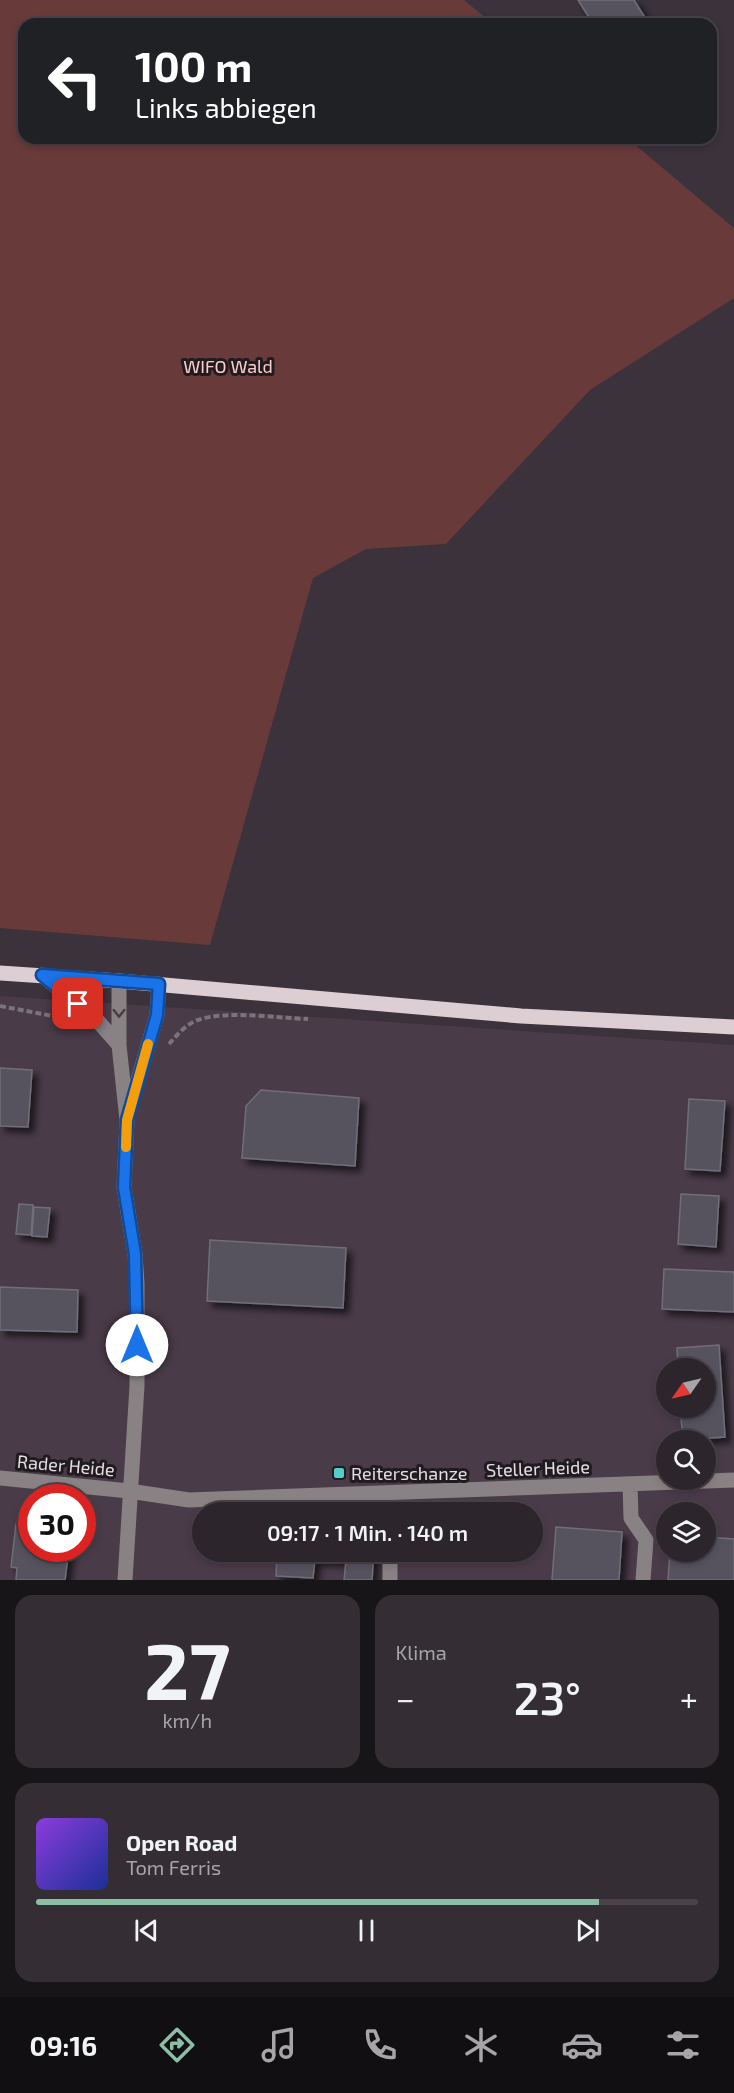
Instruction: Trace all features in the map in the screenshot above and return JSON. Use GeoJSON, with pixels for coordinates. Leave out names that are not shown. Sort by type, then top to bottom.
{"type":"FeatureCollection","features":[{"type":"Feature","properties":{"kind":"main road"},"geometry":{"type":"LineString","coordinates":[[0,973],[159,984],[521,1016],[734,1027]]}},
{"type":"Feature","properties":{"kind":"street"},"geometry":{"type":"LineString","coordinates":[[42,975],[96,1019],[119,1045]]}},
{"type":"Feature","properties":{"kind":"street"},"geometry":{"type":"LineString","coordinates":[[119,981],[119,1045],[127,1120],[124,1187],[135,1254],[137,1284],[137,1386],[124,1580]]}},
{"type":"Feature","properties":{"kind":"street"},"geometry":{"type":"LineString","coordinates":[[127,1120],[157,1015],[159,984]]}},
{"type":"Feature","properties":{"kind":"street","name":"Rader Heide"},"geometry":{"type":"LineString","coordinates":[[0,1478],[129,1491]]}},
{"type":"Feature","properties":{"kind":"street","name":"Steller Heide"},"geometry":{"type":"LineString","coordinates":[[129,1491],[189,1500],[734,1480]]}},
{"type":"Feature","properties":{"kind":"street"},"geometry":{"type":"LineString","coordinates":[[630,1484],[631,1518],[646,1540],[643,1580]]}},
{"type":"Feature","properties":{"kind":"street"},"geometry":{"type":"LineString","coordinates":[[390,1494],[390,1502]]}},
{"type":"Feature","properties":{"kind":"street"},"geometry":{"type":"LineString","coordinates":[[390,1562],[390,1580]]}},
{"type":"Feature","properties":{"kind":"path"},"geometry":{"type":"LineString","coordinates":[[0,1006],[53,1016],[71,1025]]}},
{"type":"Feature","properties":{"kind":"path"},"geometry":{"type":"LineString","coordinates":[[147,1048],[164,1052],[181,1030],[196,1020],[219,1015],[314,1020]]}},
{"type":"Feature","properties":{"kind":"shaded area"},"geometry":{"type":"Polygon","coordinates":[[[0,996],[734,1045],[734,1580],[0,1580],[0,996]]]}},
{"type":"Feature","properties":{"kind":"green space","name":"WIFO Wald"},"geometry":{"type":"Polygon","coordinates":[[[0,0],[464,0],[486,18],[18,18],[18,144],[634,144],[734,228],[734,298],[590,390],[446,544],[366,549],[313,578],[210,945],[0,928],[0,0]]]}},
{"type":"Feature","properties":{"kind":"building"},"geometry":{"type":"Polygon","coordinates":[[[578,0],[634,0],[645,18],[589,18],[578,0]]]}},
{"type":"Feature","properties":{"kind":"building"},"geometry":{"type":"Polygon","coordinates":[[[0,1068],[32,1070],[28,1127],[0,1126],[0,1068]]]}},
{"type":"Feature","properties":{"kind":"building"},"geometry":{"type":"Polygon","coordinates":[[[261,1090],[359,1098],[355,1166],[242,1158],[246,1106],[261,1090]]]}},
{"type":"Feature","properties":{"kind":"building"},"geometry":{"type":"Polygon","coordinates":[[[689,1099],[725,1101],[720,1171],[685,1169],[689,1099]]]}},
{"type":"Feature","properties":{"kind":"building"},"geometry":{"type":"Polygon","coordinates":[[[681,1194],[719,1196],[716,1247],[678,1244],[681,1194]]]}},
{"type":"Feature","properties":{"kind":"building"},"geometry":{"type":"Polygon","coordinates":[[[19,1204],[33,1205],[31,1235],[16,1234],[19,1204]]]}},
{"type":"Feature","properties":{"kind":"building"},"geometry":{"type":"Polygon","coordinates":[[[34,1207],[50,1208],[47,1237],[32,1236],[34,1207]]]}},
{"type":"Feature","properties":{"kind":"building"},"geometry":{"type":"Polygon","coordinates":[[[210,1240],[346,1248],[343,1308],[207,1301],[210,1240]]]}},
{"type":"Feature","properties":{"kind":"building"},"geometry":{"type":"Polygon","coordinates":[[[664,1269],[734,1272],[734,1312],[662,1309],[664,1269]]]}},
{"type":"Feature","properties":{"kind":"building"},"geometry":{"type":"Polygon","coordinates":[[[0,1287],[78,1290],[77,1332],[0,1330],[0,1287]]]}},
{"type":"Feature","properties":{"kind":"building"},"geometry":{"type":"Polygon","coordinates":[[[719,1345],[725,1437],[716,1438],[716,1430],[682,1430],[681,1418],[716,1418],[716,1358],[678,1358],[677,1348],[719,1345]]]}},
{"type":"Feature","properties":{"kind":"building"},"geometry":{"type":"Polygon","coordinates":[[[16,1524],[18,1524],[18,1562],[67,1562],[65,1580],[16,1580],[17,1568],[11,1567],[16,1524]]]}},
{"type":"Feature","properties":{"kind":"building"},"geometry":{"type":"Polygon","coordinates":[[[556,1527],[622,1532],[619,1580],[552,1580],[556,1527]]]}},
{"type":"Feature","properties":{"kind":"building"},"geometry":{"type":"Polygon","coordinates":[[[716,1538],[734,1539],[734,1580],[668,1580],[669,1562],[716,1562],[716,1538]]]}},
{"type":"Feature","properties":{"kind":"building"},"geometry":{"type":"Polygon","coordinates":[[[277,1562],[315,1562],[313,1578],[276,1576],[277,1562]]]}},
{"type":"Feature","properties":{"kind":"building"},"geometry":{"type":"Polygon","coordinates":[[[346,1562],[373,1562],[372,1580],[344,1580],[346,1562]]]}},
{"type":"Feature","properties":{"kind":"slow traffic"},"geometry":{"type":"LineString","coordinates":[[126,1147],[127,1120],[148,1044]]}},
{"type":"Feature","properties":{"kind":"place","name":"Reiterschanze"},"geometry":{"type":"Point","coordinates":[339,1473]}},
{"type":"Feature","properties":{"kind":"route"},"geometry":{"type":"LineString","coordinates":[[78,1004],[42,975],[159,984],[157,1015],[127,1120],[124,1187],[135,1254],[137,1345]]}}]}
